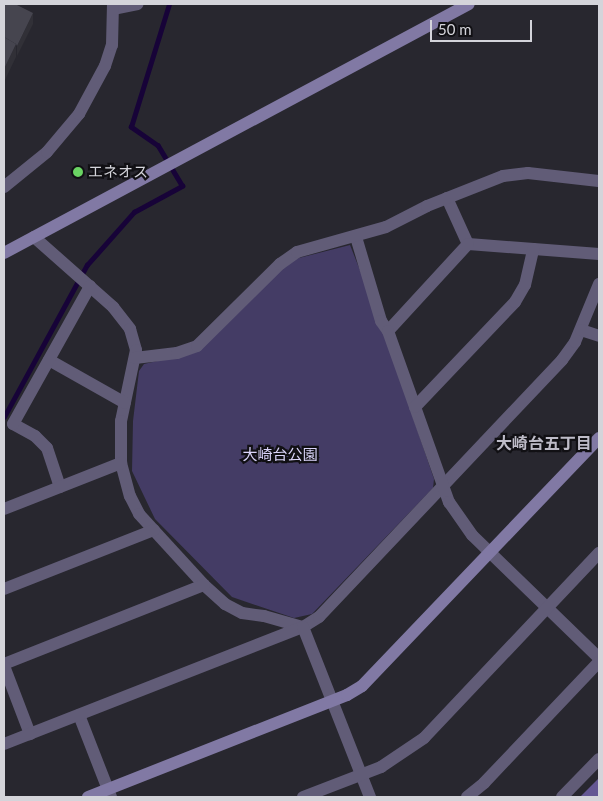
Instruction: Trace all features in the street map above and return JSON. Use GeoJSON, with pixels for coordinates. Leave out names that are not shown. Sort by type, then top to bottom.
{"type":"FeatureCollection","features":[{"type":"Feature","properties":{"kind":"street"},"geometry":{"type":"LineString","coordinates":[[4,187],[47,152],[79,114],[105,66],[110,52],[113,6],[137,4]]}},
{"type":"Feature","properties":{"kind":"street"},"geometry":{"type":"LineString","coordinates":[[4,253],[468,4]]}},
{"type":"Feature","properties":{"kind":"street"},"geometry":{"type":"LineString","coordinates":[[135,358],[177,353],[197,346],[280,264],[297,252],[314,246],[356,237],[386,227],[447,198],[503,176],[528,173],[599,181]]}},
{"type":"Feature","properties":{"kind":"street"},"geometry":{"type":"LineString","coordinates":[[447,198],[468,244]]}},
{"type":"Feature","properties":{"kind":"street"},"geometry":{"type":"LineString","coordinates":[[34,237],[113,306],[130,329],[136,350],[121,421],[121,463],[130,496],[139,514],[204,585],[225,604],[242,613],[264,616],[302,627]]}},
{"type":"Feature","properties":{"kind":"street"},"geometry":{"type":"LineString","coordinates":[[356,237],[381,321],[388,331],[448,502],[460,520],[490,552],[599,658]]}},
{"type":"Feature","properties":{"kind":"street"},"geometry":{"type":"LineString","coordinates":[[468,244],[599,254]]}},
{"type":"Feature","properties":{"kind":"street"},"geometry":{"type":"LineString","coordinates":[[388,331],[468,244]]}},
{"type":"Feature","properties":{"kind":"street"},"geometry":{"type":"LineString","coordinates":[[415,407],[515,302],[524,284],[533,249]]}},
{"type":"Feature","properties":{"kind":"street"},"geometry":{"type":"LineString","coordinates":[[4,744],[302,627],[319,617],[562,360],[581,330],[599,284]]}},
{"type":"Feature","properties":{"kind":"street"},"geometry":{"type":"LineString","coordinates":[[60,487],[47,448],[35,436],[13,424],[90,286]]}},
{"type":"Feature","properties":{"kind":"street"},"geometry":{"type":"LineString","coordinates":[[581,330],[599,336]]}},
{"type":"Feature","properties":{"kind":"street"},"geometry":{"type":"LineString","coordinates":[[49,360],[125,403]]}},
{"type":"Feature","properties":{"kind":"street"},"geometry":{"type":"LineString","coordinates":[[88,797],[110,793],[332,701],[362,686],[599,438]]}},
{"type":"Feature","properties":{"kind":"street"},"geometry":{"type":"LineString","coordinates":[[4,509],[121,463]]}},
{"type":"Feature","properties":{"kind":"street"},"geometry":{"type":"LineString","coordinates":[[4,589],[154,530]]}},
{"type":"Feature","properties":{"kind":"street"},"geometry":{"type":"LineString","coordinates":[[303,797],[381,767],[424,738],[599,553]]}},
{"type":"Feature","properties":{"kind":"street"},"geometry":{"type":"LineString","coordinates":[[30,734],[4,665],[204,585]]}},
{"type":"Feature","properties":{"kind":"street"},"geometry":{"type":"LineString","coordinates":[[302,627],[370,797]]}},
{"type":"Feature","properties":{"kind":"street"},"geometry":{"type":"LineString","coordinates":[[468,797],[484,783],[599,662]]}},
{"type":"Feature","properties":{"kind":"street"},"geometry":{"type":"LineString","coordinates":[[79,715],[110,793]]}},
{"type":"Feature","properties":{"kind":"street"},"geometry":{"type":"LineString","coordinates":[[562,797],[599,759]]}},
{"type":"Feature","properties":{"kind":"green space","name":"大崎台公園"},"geometry":{"type":"Polygon","coordinates":[[[350,245],[381,323],[434,479],[433,488],[312,614],[294,618],[232,597],[155,519],[132,471],[133,421],[139,371],[144,364],[175,357],[295,259],[350,245]]]}},
{"type":"Feature","properties":{"kind":"shaded area"},"geometry":{"type":"Polygon","coordinates":[[[599,778],[599,797],[580,797],[599,778]]]}},
{"type":"Feature","properties":{"kind":"building"},"geometry":{"type":"Polygon","coordinates":[[[4,4],[15,4],[33,13],[17,46],[4,37],[4,4]]]}},
{"type":"Feature","properties":{"kind":"building"},"geometry":{"type":"Polygon","coordinates":[[[4,37],[16,44],[4,69],[4,37]]]}},
{"type":"Feature","properties":{"kind":"waterway"},"geometry":{"type":"LineString","coordinates":[[4,417],[87,265],[134,212],[182,186],[158,146],[131,127],[169,4]]}},
{"type":"Feature","properties":{"kind":"place","name":"エネオス"},"geometry":{"type":"Point","coordinates":[78,172]}},
{"type":"Feature","properties":{"kind":"district","name":"大崎台五丁目"},"geometry":{"type":"Point","coordinates":[544,443]}}]}
